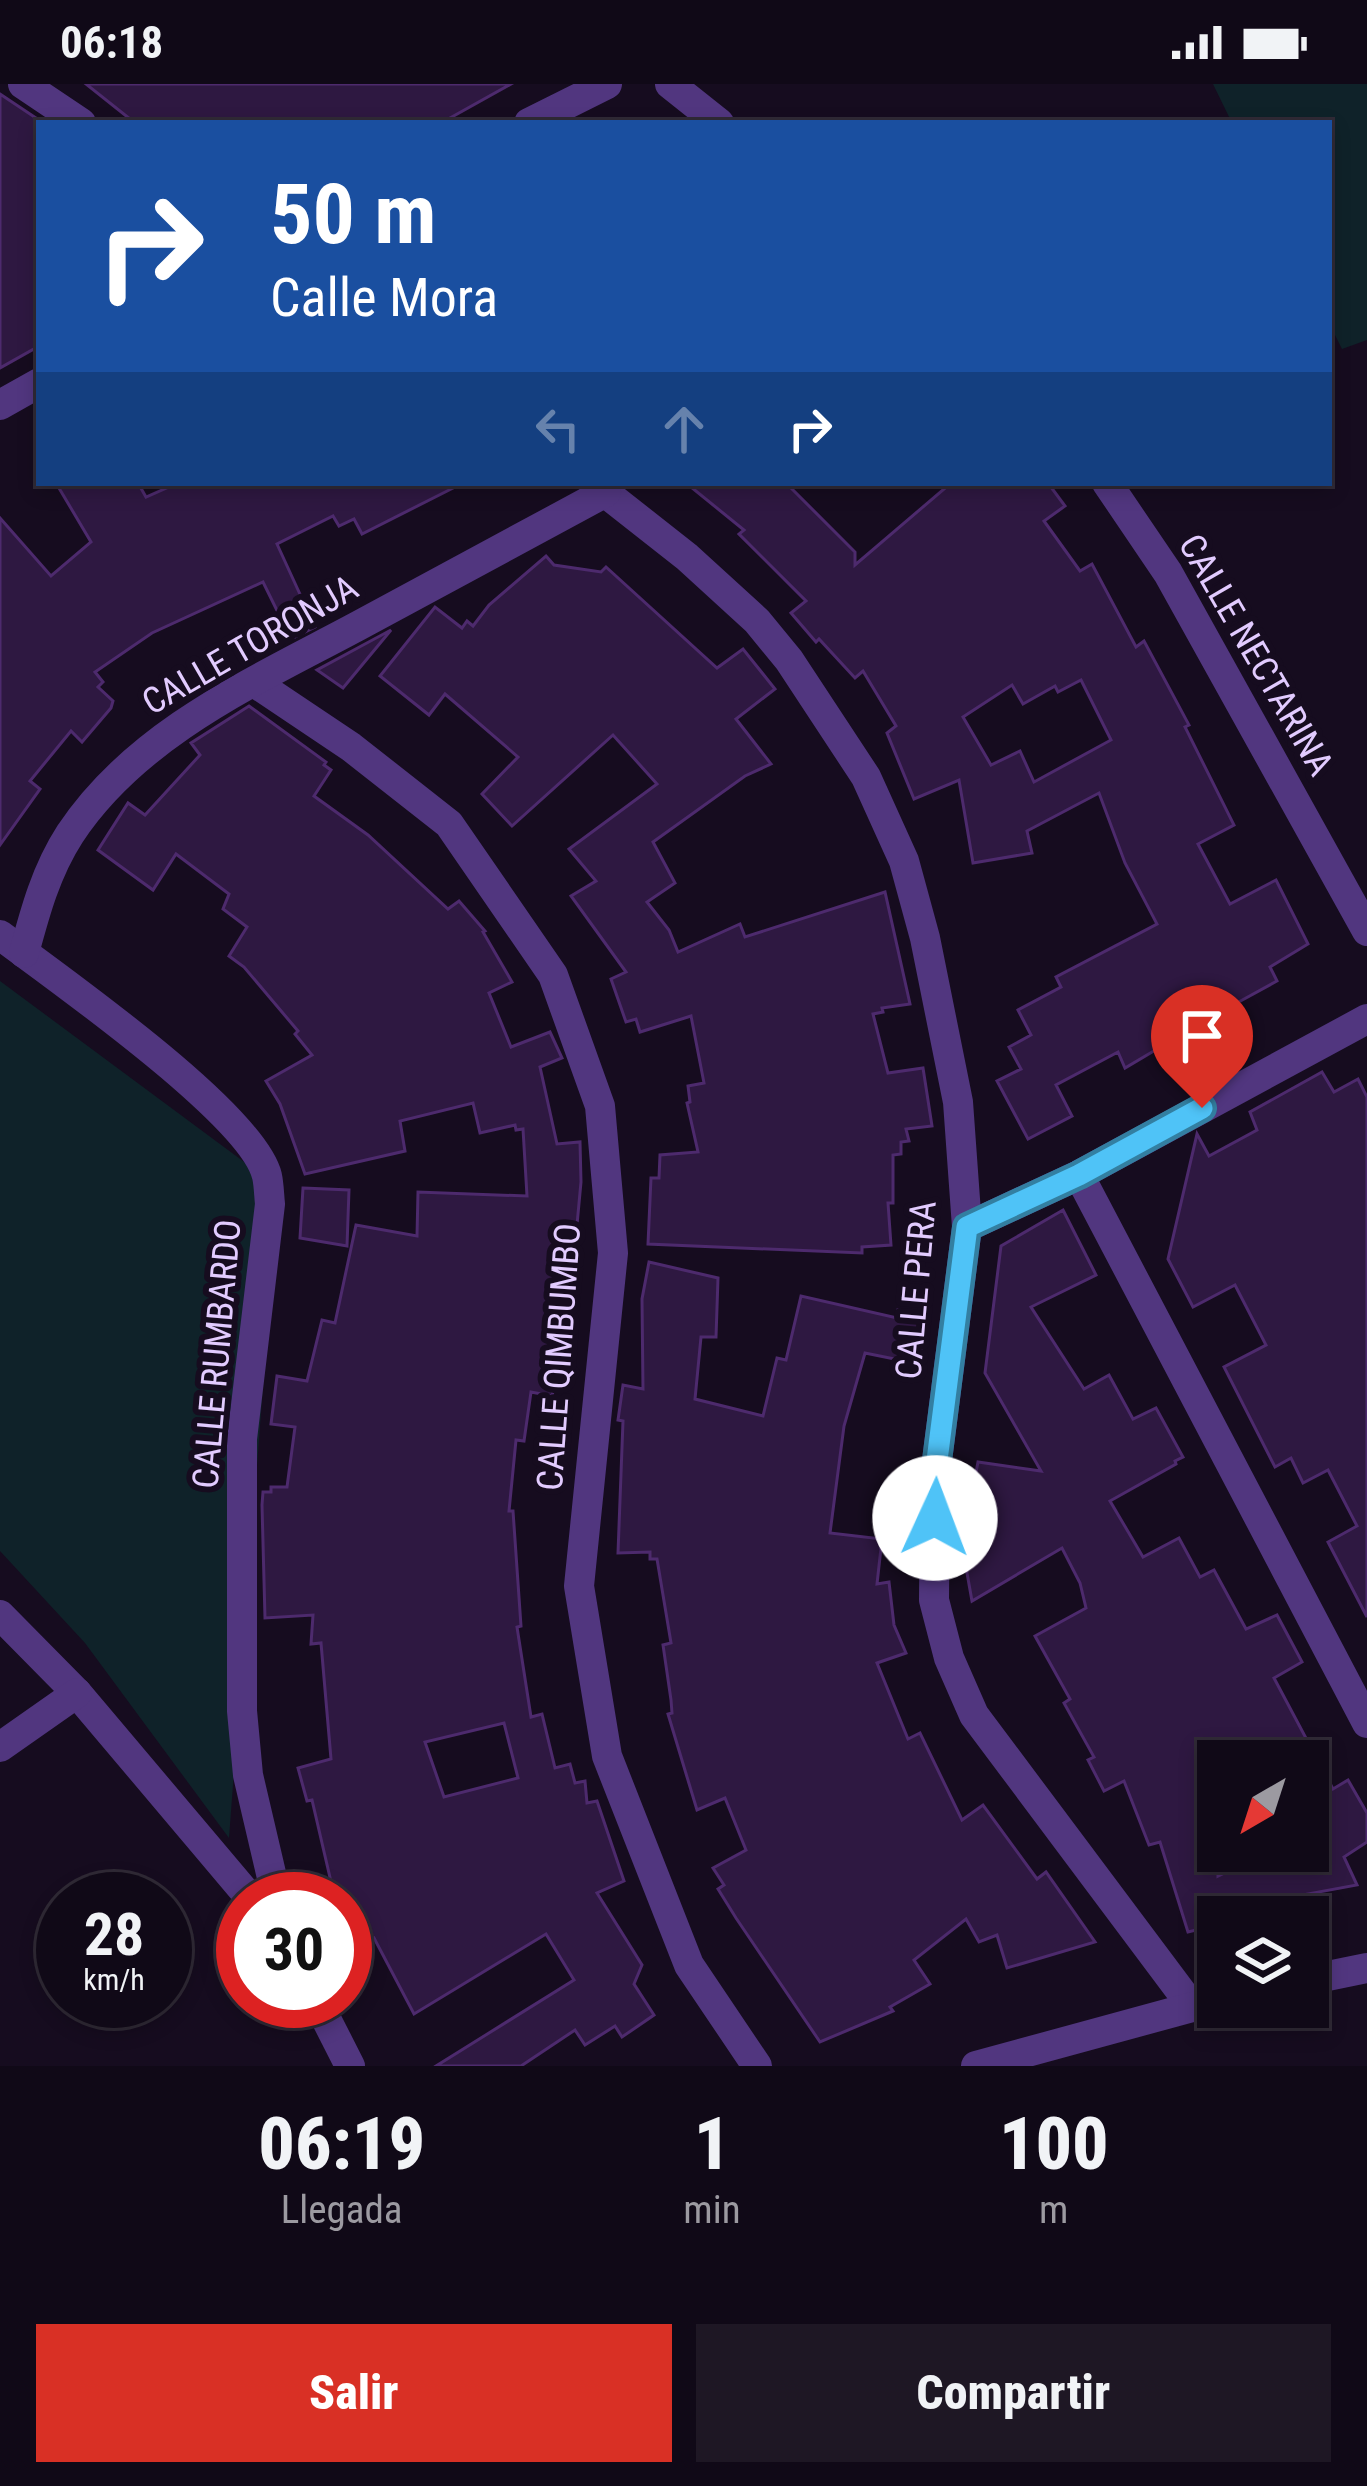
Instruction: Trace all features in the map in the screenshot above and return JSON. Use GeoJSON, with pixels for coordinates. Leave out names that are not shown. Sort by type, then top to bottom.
{"type":"FeatureCollection","features":[{"type":"Feature","properties":{"kind":"street"},"geometry":{"type":"LineString","coordinates":[[23,84],[77,120]]}},
{"type":"Feature","properties":{"kind":"street"},"geometry":{"type":"LineString","coordinates":[[536,120],[607,84]]}},
{"type":"Feature","properties":{"kind":"street"},"geometry":{"type":"LineString","coordinates":[[670,84],[715,120]]}},
{"type":"Feature","properties":{"kind":"street"},"geometry":{"type":"LineString","coordinates":[[0,405],[36,385]]}},
{"type":"Feature","properties":{"kind":"street","name":"CALLE NECTARINA"},"geometry":{"type":"LineString","coordinates":[[1109,486],[1168,573],[1367,931]]}},
{"type":"Feature","properties":{"kind":"street","name":"CALLE TORONJA"},"geometry":{"type":"LineString","coordinates":[[12,944],[52,866],[92,806],[161,739],[599,487]]}},
{"type":"Feature","properties":{"kind":"street","name":"CALLE PERA"},"geometry":{"type":"LineString","coordinates":[[599,487],[757,621],[819,701],[887,818],[925,938],[958,1102],[967,1227],[935,1476],[934,1600],[949,1658],[974,1714],[1197,1993]]}},
{"type":"Feature","properties":{"kind":"street","name":"CALLE QIMBUMBO"},"geometry":{"type":"LineString","coordinates":[[254,682],[351,747],[448,824],[553,976],[600,1106],[613,1253],[579,1586],[607,1756],[689,1965],[757,2066]]}},
{"type":"Feature","properties":{"kind":"street","name":"CALLE RUMBARDO"},"geometry":{"type":"LineString","coordinates":[[12,944],[155,1053],[234,1126],[267,1174],[269,1204],[242,1439],[242,1712],[248,1775],[271,1872]]}},
{"type":"Feature","properties":{"kind":"street"},"geometry":{"type":"LineString","coordinates":[[967,1227],[1079,1175],[1367,1019]]}},
{"type":"Feature","properties":{"kind":"street"},"geometry":{"type":"LineString","coordinates":[[1079,1175],[1367,1723]]}},
{"type":"Feature","properties":{"kind":"street"},"geometry":{"type":"LineString","coordinates":[[0,1615],[77,1693],[228,1872]]}},
{"type":"Feature","properties":{"kind":"street"},"geometry":{"type":"LineString","coordinates":[[0,1747],[77,1693]]}},
{"type":"Feature","properties":{"kind":"street"},"geometry":{"type":"LineString","coordinates":[[1329,1976],[1367,1968]]}},
{"type":"Feature","properties":{"kind":"street"},"geometry":{"type":"LineString","coordinates":[[976,2066],[1197,2004]]}},
{"type":"Feature","properties":{"kind":"street"},"geometry":{"type":"LineString","coordinates":[[331,2028],[350,2066]]}},
{"type":"Feature","properties":{"kind":"shaded area"},"geometry":{"type":"Polygon","coordinates":[[[1213,84],[1367,84],[1367,340],[1342,349],[1332,329],[1332,120],[1231,120],[1213,84]]]}},
{"type":"Feature","properties":{"kind":"shaded area"},"geometry":{"type":"Polygon","coordinates":[[[0,981],[278,1187],[229,1838],[85,1643],[0,1551],[0,981]]]}},
{"type":"Feature","properties":{"kind":"building"},"geometry":{"type":"Polygon","coordinates":[[[86,84],[511,84],[446,120],[131,120],[86,84]]]}},
{"type":"Feature","properties":{"kind":"building"},"geometry":{"type":"Polygon","coordinates":[[[0,94],[39,120],[36,348],[0,368],[0,94]]]}},
{"type":"Feature","properties":{"kind":"building"},"geometry":{"type":"Polygon","coordinates":[[[58,486],[140,486],[146,497],[171,486],[457,486],[362,534],[354,519],[339,526],[333,516],[277,544],[315,627],[291,639],[263,582],[152,633],[95,672],[103,682],[98,687],[113,701],[111,708],[82,742],[71,731],[30,781],[40,789],[0,845],[0,518],[51,576],[91,542],[58,486]]]}},
{"type":"Feature","properties":{"kind":"building"},"geometry":{"type":"Polygon","coordinates":[[[690,486],[789,486],[855,552],[855,565],[947,486],[1050,486],[1065,506],[1044,521],[1080,571],[1092,564],[1136,647],[1144,641],[1234,825],[1198,844],[1230,904],[1276,880],[1308,944],[1270,967],[1277,981],[1235,1004],[1247,1026],[1217,1042],[1206,1020],[1125,1068],[1118,1052],[1056,1085],[1072,1116],[1028,1139],[997,1081],[1021,1069],[1009,1047],[1031,1035],[1018,1010],[1061,987],[1056,977],[1157,924],[1125,863],[1099,793],[1027,831],[1032,853],[973,863],[959,780],[914,799],[887,733],[896,726],[863,671],[855,678],[819,639],[816,642],[791,613],[806,601],[739,534],[744,530],[690,486]],[[1081,680],[1058,692],[1055,686],[1023,704],[1012,685],[963,717],[991,765],[1020,751],[1034,782],[1111,740],[1081,680]]]}},
{"type":"Feature","properties":{"kind":"building"},"geometry":{"type":"Polygon","coordinates":[[[546,556],[554,565],[601,572],[606,567],[717,668],[743,649],[775,689],[736,719],[771,764],[745,776],[653,842],[675,883],[647,902],[669,930],[678,952],[740,924],[745,937],[885,892],[910,1004],[873,1014],[888,1073],[923,1068],[932,1126],[906,1129],[909,1141],[901,1142],[901,1154],[893,1155],[893,1203],[888,1203],[891,1245],[862,1247],[862,1253],[648,1244],[651,1178],[659,1178],[660,1155],[698,1152],[688,1086],[704,1083],[691,1016],[640,1032],[636,1019],[626,1022],[611,979],[626,972],[571,896],[596,881],[569,849],[657,784],[613,735],[512,826],[482,794],[518,757],[445,694],[429,715],[380,676],[435,607],[462,628],[467,621],[473,626],[489,605],[546,556]]]}},
{"type":"Feature","properties":{"kind":"building"},"geometry":{"type":"Polygon","coordinates":[[[391,630],[343,688],[317,670],[365,644],[391,630]]]}},
{"type":"Feature","properties":{"kind":"building"},"geometry":{"type":"Polygon","coordinates":[[[249,706],[326,762],[331,770],[314,796],[368,835],[448,909],[459,901],[485,931],[512,982],[489,993],[511,1047],[550,1032],[562,1058],[540,1067],[557,1144],[580,1142],[581,1182],[571,1289],[555,1351],[562,1352],[552,1396],[531,1392],[524,1441],[516,1440],[509,1511],[513,1511],[521,1626],[517,1627],[531,1717],[542,1714],[555,1768],[570,1764],[575,1783],[585,1781],[587,1803],[597,1801],[624,1881],[597,1893],[642,1965],[634,1984],[654,2015],[622,2037],[615,2026],[585,2045],[575,2030],[521,2066],[436,2066],[574,1980],[546,1934],[414,2014],[372,1939],[372,1872],[329,1872],[312,1800],[307,1801],[298,1768],[331,1759],[321,1643],[311,1644],[313,1615],[265,1618],[262,1505],[263,1492],[287,1487],[295,1427],[271,1424],[277,1376],[307,1381],[322,1320],[335,1323],[356,1225],[417,1236],[418,1192],[527,1196],[523,1129],[516,1130],[515,1125],[480,1133],[473,1103],[400,1121],[405,1151],[305,1174],[280,1104],[266,1081],[312,1055],[295,1034],[298,1031],[229,956],[247,927],[223,909],[229,894],[176,854],[153,890],[98,850],[128,803],[145,815],[200,755],[191,743],[249,706]],[[504,1723],[425,1742],[444,1797],[518,1778],[504,1723]]]}},
{"type":"Feature","properties":{"kind":"building"},"geometry":{"type":"Polygon","coordinates":[[[1322,1072],[1334,1092],[1358,1079],[1367,1097],[1367,1617],[1328,1542],[1357,1526],[1328,1470],[1303,1483],[1291,1458],[1275,1467],[1224,1367],[1266,1345],[1235,1285],[1193,1307],[1168,1259],[1197,1134],[1209,1156],[1257,1130],[1250,1112],[1322,1072]]]}},
{"type":"Feature","properties":{"kind":"building"},"geometry":{"type":"Polygon","coordinates":[[[303,1188],[349,1190],[347,1246],[300,1238],[303,1188]]]}},
{"type":"Feature","properties":{"kind":"building"},"geometry":{"type":"Polygon","coordinates":[[[1063,1210],[1096,1275],[1031,1307],[1084,1389],[1109,1375],[1133,1419],[1156,1408],[1183,1457],[1110,1501],[1143,1557],[1179,1538],[1200,1577],[1214,1570],[1246,1629],[1277,1615],[1302,1662],[1274,1678],[1307,1740],[1197,1740],[1197,1872],[1218,1872],[1218,1876],[1226,1872],[1329,1872],[1329,1781],[1333,1789],[1348,1780],[1367,1813],[1367,1842],[1344,1857],[1357,1885],[1297,1896],[1197,1896],[1197,1930],[1188,1932],[1160,1842],[1149,1845],[1124,1781],[1104,1791],[1088,1760],[1094,1757],[1064,1703],[1070,1699],[1035,1636],[1086,1608],[1080,1583],[1062,1548],[972,1601],[962,1545],[978,1462],[1041,1471],[985,1373],[1001,1246],[1063,1210]]]}},
{"type":"Feature","properties":{"kind":"building"},"geometry":{"type":"Polygon","coordinates":[[[649,1262],[718,1278],[716,1337],[701,1337],[695,1399],[763,1416],[777,1358],[786,1360],[801,1296],[897,1318],[898,1310],[926,1315],[919,1364],[865,1353],[844,1426],[830,1533],[882,1539],[877,1584],[889,1582],[894,1625],[906,1653],[877,1663],[908,1739],[920,1733],[962,1820],[983,1805],[1037,1879],[1046,1872],[1095,1942],[1007,1968],[997,1935],[979,1942],[966,1919],[914,1960],[930,1984],[890,2007],[893,2011],[820,2042],[736,1918],[718,1889],[724,1885],[713,1868],[746,1850],[725,1798],[697,1810],[668,1714],[672,1713],[663,1645],[671,1643],[657,1559],[650,1559],[650,1552],[618,1553],[623,1421],[618,1420],[623,1385],[643,1389],[642,1299],[649,1262]]]}},
{"type":"Feature","properties":{"kind":"route"},"geometry":{"type":"LineString","coordinates":[[935,1518],[935,1476],[967,1227],[1079,1175],[1202,1108]]}}]}
